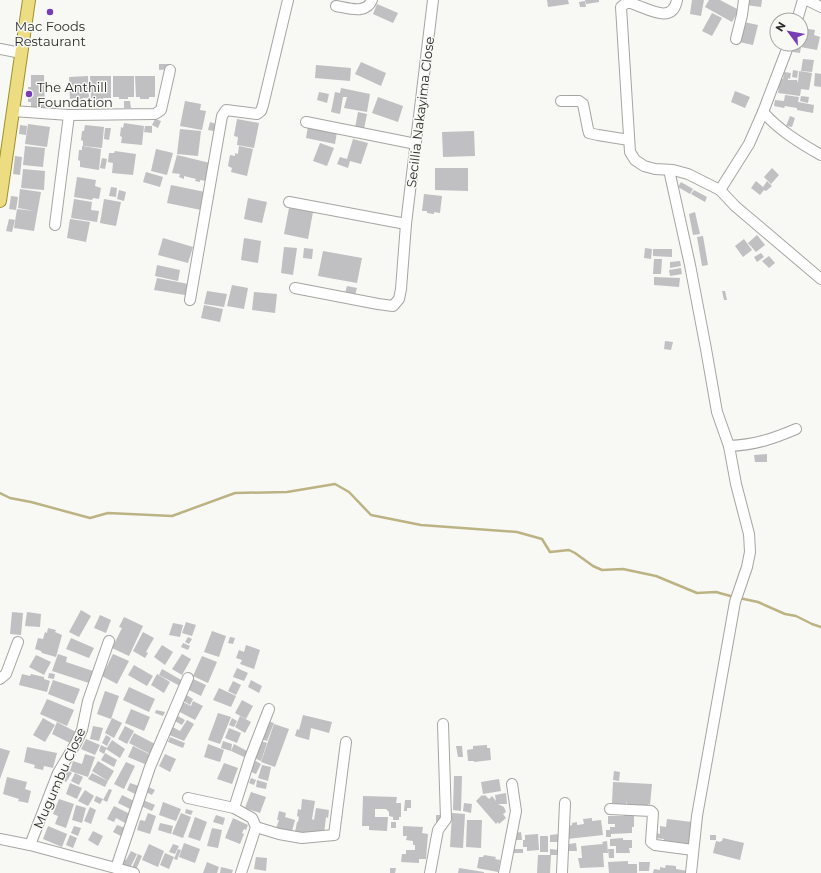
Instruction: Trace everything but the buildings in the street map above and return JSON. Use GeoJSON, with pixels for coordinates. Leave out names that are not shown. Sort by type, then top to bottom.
{"type":"FeatureCollection","features":[{"type":"Feature","properties":{"kind":"main road"},"geometry":{"type":"LineString","coordinates":[[0,200],[29,0]]}},
{"type":"Feature","properties":{"kind":"street"},"geometry":{"type":"LineString","coordinates":[[190,300],[222,116],[226,110],[257,114],[261,112],[288,0]]}},
{"type":"Feature","properties":{"kind":"street"},"geometry":{"type":"LineString","coordinates":[[336,6],[360,10],[366,9],[372,0]]}},
{"type":"Feature","properties":{"kind":"street","name":"Secillia Nakayima Close"},"geometry":{"type":"LineString","coordinates":[[295,288],[393,306],[399,300],[406,224],[433,0]]}},
{"type":"Feature","properties":{"kind":"street"},"geometry":{"type":"LineString","coordinates":[[677,0],[677,4],[671,12],[664,14],[630,3],[626,3],[622,7],[630,152],[640,164],[655,169],[688,174],[720,190],[735,206],[821,280]]}},
{"type":"Feature","properties":{"kind":"street"},"geometry":{"type":"LineString","coordinates":[[736,39],[744,0]]}},
{"type":"Feature","properties":{"kind":"street"},"geometry":{"type":"LineString","coordinates":[[799,12],[803,0]]}},
{"type":"Feature","properties":{"kind":"street"},"geometry":{"type":"LineString","coordinates":[[807,0],[821,7]]}},
{"type":"Feature","properties":{"kind":"street"},"geometry":{"type":"LineString","coordinates":[[0,49],[21,52]]}},
{"type":"Feature","properties":{"kind":"street"},"geometry":{"type":"LineString","coordinates":[[720,190],[749,144],[786,52]]}},
{"type":"Feature","properties":{"kind":"street"},"geometry":{"type":"LineString","coordinates":[[13,111],[69,114],[155,114],[159,112],[162,107],[170,70]]}},
{"type":"Feature","properties":{"kind":"street"},"geometry":{"type":"LineString","coordinates":[[561,101],[579,101],[583,104],[586,110],[589,132],[629,140]]}},
{"type":"Feature","properties":{"kind":"street"},"geometry":{"type":"LineString","coordinates":[[763,112],[784,132],[821,155]]}},
{"type":"Feature","properties":{"kind":"street"},"geometry":{"type":"LineString","coordinates":[[55,225],[69,114]]}},
{"type":"Feature","properties":{"kind":"street"},"geometry":{"type":"LineString","coordinates":[[306,122],[416,144]]}},
{"type":"Feature","properties":{"kind":"street"},"geometry":{"type":"LineString","coordinates":[[669,170],[690,265],[717,412],[729,446],[736,484],[749,534],[750,552],[747,567],[735,602],[697,816],[691,873]]}},
{"type":"Feature","properties":{"kind":"street"},"geometry":{"type":"LineString","coordinates":[[289,202],[406,224]]}},
{"type":"Feature","properties":{"kind":"street"},"geometry":{"type":"LineString","coordinates":[[729,446],[750,445],[774,439],[796,429]]}},
{"type":"Feature","properties":{"kind":"street","name":"Mugumbu Close"},"geometry":{"type":"LineString","coordinates":[[30,846],[58,773],[82,730],[88,702],[109,641]]}},
{"type":"Feature","properties":{"kind":"street"},"geometry":{"type":"LineString","coordinates":[[0,679],[6,674],[18,642]]}},
{"type":"Feature","properties":{"kind":"street"},"geometry":{"type":"LineString","coordinates":[[116,868],[150,767],[188,678]]}},
{"type":"Feature","properties":{"kind":"street"},"geometry":{"type":"LineString","coordinates":[[234,808],[250,758],[269,709]]}},
{"type":"Feature","properties":{"kind":"street"},"geometry":{"type":"LineString","coordinates":[[430,873],[438,830],[446,820],[443,724]]}},
{"type":"Feature","properties":{"kind":"street"},"geometry":{"type":"LineString","coordinates":[[256,827],[279,834],[302,838],[334,835],[346,742]]}},
{"type":"Feature","properties":{"kind":"street"},"geometry":{"type":"LineString","coordinates":[[504,873],[516,811],[512,784]]}},
{"type":"Feature","properties":{"kind":"street"},"geometry":{"type":"LineString","coordinates":[[188,798],[234,808],[252,818],[256,827],[241,873]]}},
{"type":"Feature","properties":{"kind":"street"},"geometry":{"type":"LineString","coordinates":[[562,873],[565,803]]}},
{"type":"Feature","properties":{"kind":"street"},"geometry":{"type":"LineString","coordinates":[[610,809],[651,811],[653,813],[651,842],[655,845],[693,850]]}},
{"type":"Feature","properties":{"kind":"street"},"geometry":{"type":"LineString","coordinates":[[0,839],[134,873]]}},
{"type":"Feature","properties":{"kind":"waterway"},"geometry":{"type":"LineString","coordinates":[[0,493],[10,498],[31,502],[90,518],[108,513],[172,516],[235,493],[287,492],[335,484],[349,492],[371,515],[421,525],[517,532],[542,539],[550,552],[569,550],[593,566],[602,570],[623,569],[656,576],[697,593],[716,592],[734,597]]}},
{"type":"Feature","properties":{"kind":"waterway"},"geometry":{"type":"LineString","coordinates":[[739,598],[758,602],[821,627]]}},
{"type":"Feature","properties":{"kind":"place","name":"Mac Foods Restaurant"},"geometry":{"type":"Point","coordinates":[50,12]}},
{"type":"Feature","properties":{"kind":"place","name":"The Anthill Foundation"},"geometry":{"type":"Point","coordinates":[29,94]}}]}
